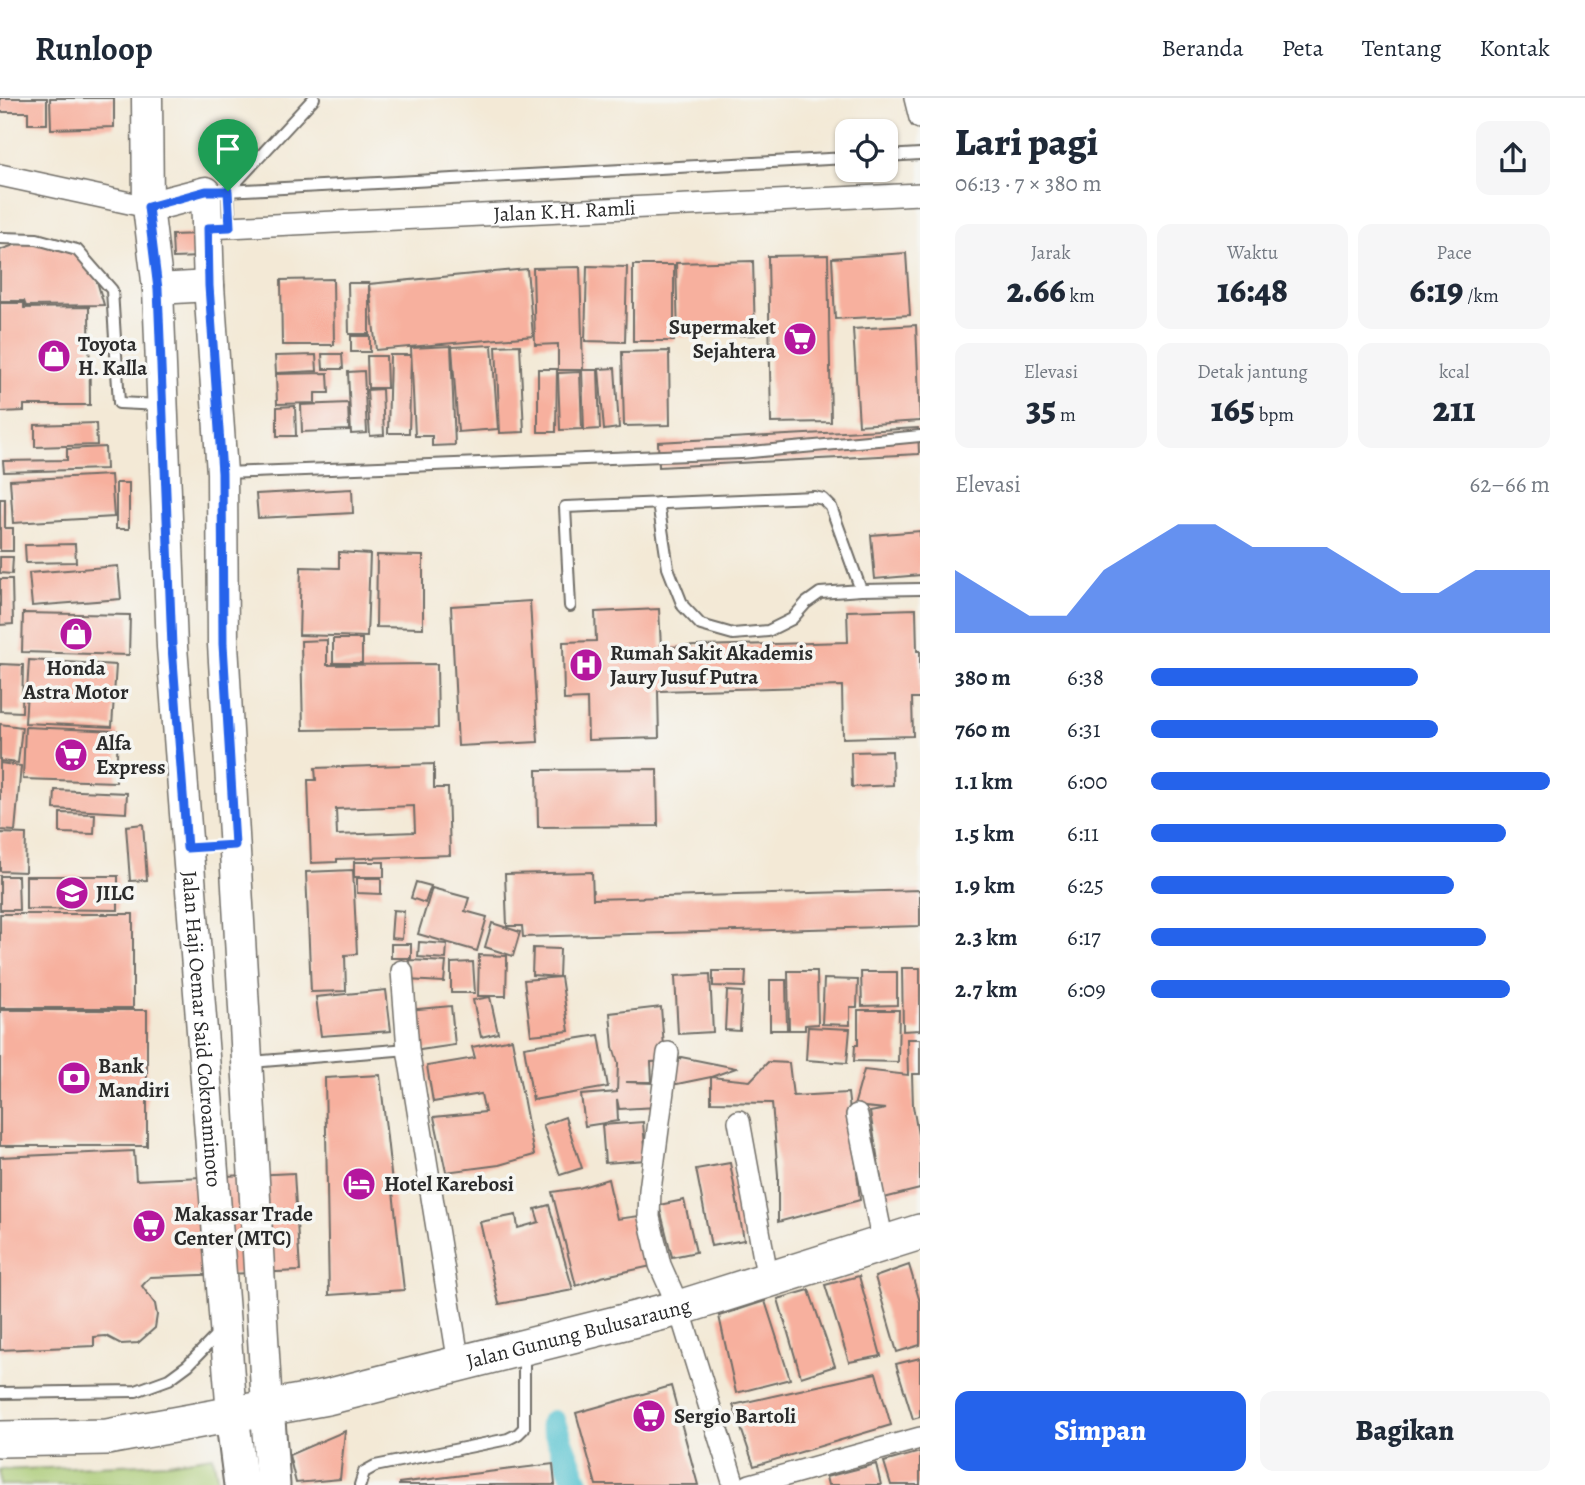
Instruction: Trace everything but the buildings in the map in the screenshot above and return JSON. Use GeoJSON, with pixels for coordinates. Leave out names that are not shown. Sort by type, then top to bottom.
{"type":"FeatureCollection","features":[{"type":"Feature","properties":{"kind":"highway","name":"Jalan Gunung Bulusaraung"},"geometry":{"type":"LineString","coordinates":[[0,1439],[107,1437],[327,1396],[679,1308],[920,1232]]}},
{"type":"Feature","properties":{"kind":"main road","name":"Jalan Haji Oemar Said Cokroaminoto"},"geometry":{"type":"LineString","coordinates":[[147,98],[148,207],[158,289],[172,647],[223,1328],[232,1415]]}},
{"type":"Feature","properties":{"kind":"main road","name":"Jalan Haji Oemar Said Cokroaminoto"},"geometry":{"type":"LineString","coordinates":[[217,191],[219,227],[209,286],[222,473],[223,644],[267,1407]]}},
{"type":"Feature","properties":{"kind":"main road"},"geometry":{"type":"LineString","coordinates":[[148,207],[217,191]]}},
{"type":"Feature","properties":{"kind":"main road"},"geometry":{"type":"LineString","coordinates":[[158,289],[209,286]]}},
{"type":"Feature","properties":{"kind":"main road"},"geometry":{"type":"LineString","coordinates":[[187,848],[235,845]]}},
{"type":"Feature","properties":{"kind":"main road"},"geometry":{"type":"LineString","coordinates":[[267,1407],[273,1485]]}},
{"type":"Feature","properties":{"kind":"main road"},"geometry":{"type":"LineString","coordinates":[[232,1415],[241,1485]]}},
{"type":"Feature","properties":{"kind":"street"},"geometry":{"type":"LineString","coordinates":[[915,98],[920,118]]}},
{"type":"Feature","properties":{"kind":"street"},"geometry":{"type":"LineString","coordinates":[[0,175],[148,207]]}},
{"type":"Feature","properties":{"kind":"street","name":"Jalan K.H. Ramli"},"geometry":{"type":"LineString","coordinates":[[219,227],[920,194]]}},
{"type":"Feature","properties":{"kind":"street"},"geometry":{"type":"LineString","coordinates":[[402,971],[408,1049],[459,1364]]}},
{"type":"Feature","properties":{"kind":"street"},"geometry":{"type":"LineString","coordinates":[[668,1053],[650,1190],[649,1217],[660,1265],[679,1308],[734,1485]]}},
{"type":"Feature","properties":{"kind":"street"},"geometry":{"type":"LineString","coordinates":[[857,1115],[883,1244]]}},
{"type":"Feature","properties":{"kind":"street"},"geometry":{"type":"LineString","coordinates":[[739,1121],[768,1280]]}},
{"type":"Feature","properties":{"kind":"street"},"geometry":{"type":"LineString","coordinates":[[750,1485],[920,1438]]}},
{"type":"Feature","properties":{"kind":"lane"},"geometry":{"type":"LineString","coordinates":[[217,191],[314,98]]}},
{"type":"Feature","properties":{"kind":"lane"},"geometry":{"type":"LineString","coordinates":[[898,155],[920,154]]}},
{"type":"Feature","properties":{"kind":"lane"},"geometry":{"type":"LineString","coordinates":[[217,191],[835,159]]}},
{"type":"Feature","properties":{"kind":"lane"},"geometry":{"type":"LineString","coordinates":[[0,239],[37,239],[77,250],[112,290],[118,403],[163,405]]}},
{"type":"Feature","properties":{"kind":"lane"},"geometry":{"type":"LineString","coordinates":[[222,473],[741,453],[920,436]]}},
{"type":"Feature","properties":{"kind":"lane"},"geometry":{"type":"LineString","coordinates":[[570,606],[565,507],[814,497],[823,499],[831,507],[861,590]]}},
{"type":"Feature","properties":{"kind":"lane"},"geometry":{"type":"LineString","coordinates":[[657,503],[668,568],[683,606],[701,625],[733,634],[768,631],[792,619],[806,603],[820,593],[920,589]]}},
{"type":"Feature","properties":{"kind":"lane"},"geometry":{"type":"LineString","coordinates":[[248,1062],[408,1049]]}},
{"type":"Feature","properties":{"kind":"lane"},"geometry":{"type":"LineString","coordinates":[[0,1393],[136,1391],[169,1379],[188,1365],[223,1328]]}},
{"type":"Feature","properties":{"kind":"lane"},"geometry":{"type":"LineString","coordinates":[[360,1485],[365,1472],[375,1465],[508,1439],[519,1434],[524,1428],[524,1348]]}},
{"type":"Feature","properties":{"kind":"green space"},"geometry":{"type":"Polygon","coordinates":[[[213,1456],[219,1485],[0,1485],[0,1470],[168,1463],[213,1456]]]}},
{"type":"Feature","properties":{"kind":"waterway"},"geometry":{"type":"LineString","coordinates":[[553,1423],[577,1485]]}},
{"type":"Feature","properties":{"kind":"place","name":"Supermaket Sejahtera"},"geometry":{"type":"Point","coordinates":[800,339]}},
{"type":"Feature","properties":{"kind":"place","name":"Toyota H. Kalla"},"geometry":{"type":"Point","coordinates":[54,356]}},
{"type":"Feature","properties":{"kind":"place","name":"Honda Astra Motor"},"geometry":{"type":"Point","coordinates":[76,634]}},
{"type":"Feature","properties":{"kind":"place","name":"Rumah Sakit Akademis Jaury Jusuf Putra"},"geometry":{"type":"Point","coordinates":[586,665]}},
{"type":"Feature","properties":{"kind":"place","name":"Alfa Express"},"geometry":{"type":"Point","coordinates":[71,755]}},
{"type":"Feature","properties":{"kind":"place","name":"JILC"},"geometry":{"type":"Point","coordinates":[72,893]}},
{"type":"Feature","properties":{"kind":"place","name":"Bank Mandiri"},"geometry":{"type":"Point","coordinates":[74,1078]}},
{"type":"Feature","properties":{"kind":"place","name":"Hotel Karebosi"},"geometry":{"type":"Point","coordinates":[359,1184]}},
{"type":"Feature","properties":{"kind":"place","name":"Makassar Trade Center (MTC)"},"geometry":{"type":"Point","coordinates":[149,1226]}},
{"type":"Feature","properties":{"kind":"place","name":"Sergio Bartoli"},"geometry":{"type":"Point","coordinates":[649,1416]}},
{"type":"Feature","properties":{"kind":"route"},"geometry":{"type":"LineString","coordinates":[[206,191],[228,191],[230,227],[208,228],[209,286],[222,473],[223,644],[235,845],[187,848],[172,647],[158,289],[148,207],[206,191]]}}]}
